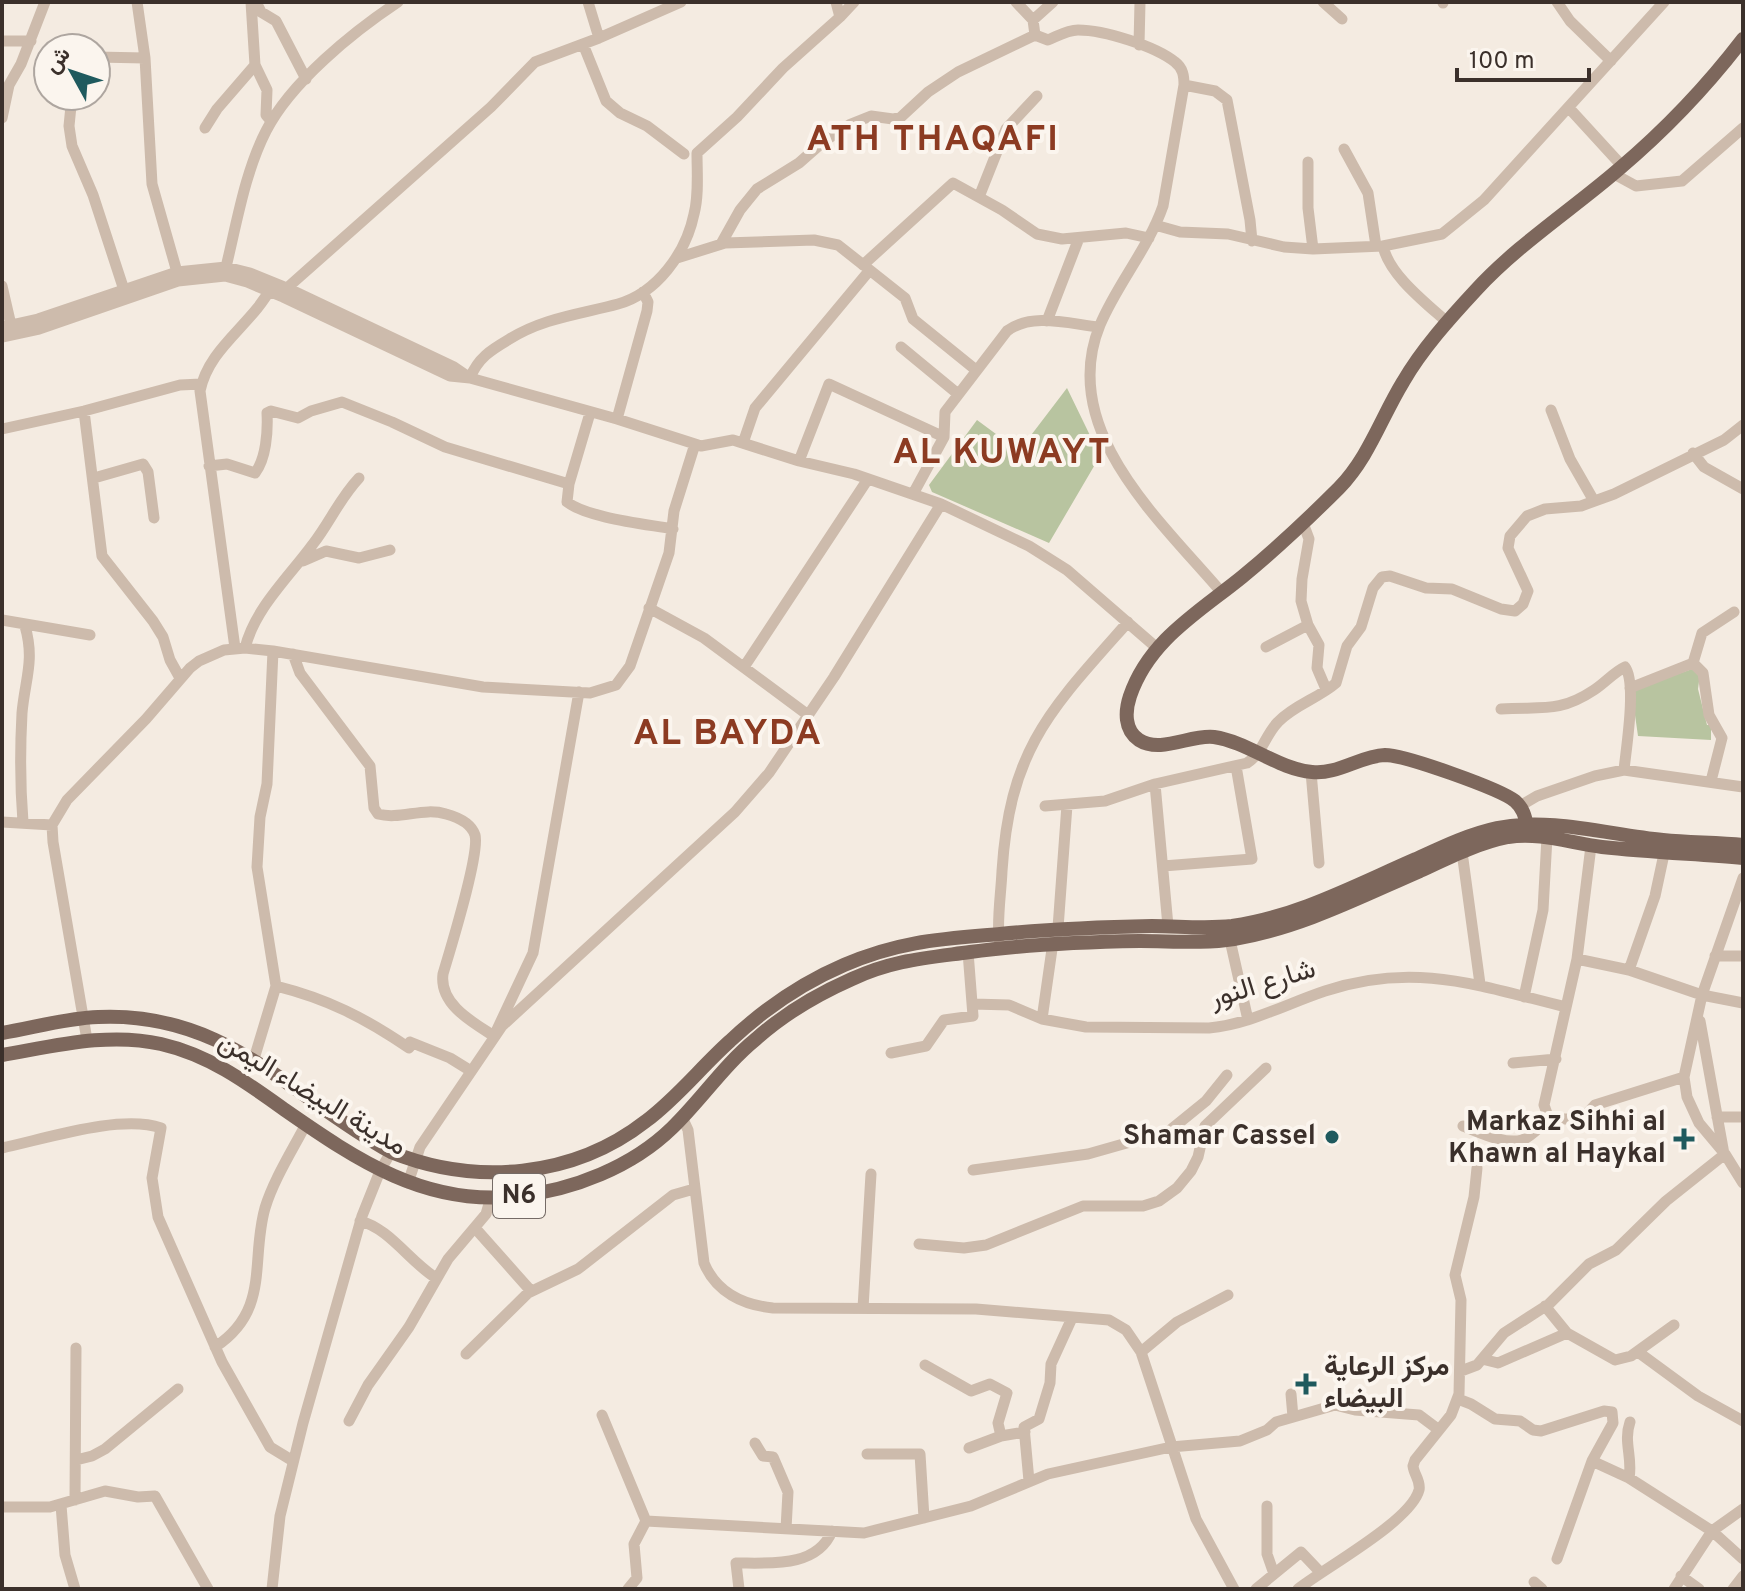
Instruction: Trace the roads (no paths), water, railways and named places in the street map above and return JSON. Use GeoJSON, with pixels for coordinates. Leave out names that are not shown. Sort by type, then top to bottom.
{"type":"FeatureCollection","features":[{"type":"Feature","properties":{"kind":"main road"},"geometry":{"type":"LineString","coordinates":[[1527,826],[1520,806],[1508,797],[1397,757],[1371,757],[1329,771],[1311,772],[1211,737],[1151,744],[1137,738],[1128,727],[1127,709],[1136,682],[1157,648],[1175,629],[1303,523],[1359,465],[1403,382],[1448,323],[1497,270],[1618,170],[1698,93],[1743,39]]}},
{"type":"Feature","properties":{"kind":"main road"},"geometry":{"type":"LineString","coordinates":[[999,941],[1168,926],[1231,926],[1300,910],[1456,841],[1498,828],[1553,826],[1666,841],[1743,845]]}},
{"type":"Feature","properties":{"kind":"main road"},"geometry":{"type":"LineString","coordinates":[[1055,935],[1230,940],[1288,927],[1462,852],[1513,836],[1547,837],[1591,846],[1664,854],[1743,858]]}},
{"type":"Feature","properties":{"kind":"main road","name":"مدينة البيضاء اليمن"},"geometry":{"type":"LineString","coordinates":[[2,1033],[85,1018],[131,1018],[178,1025],[219,1040],[254,1059],[391,1152],[414,1161],[475,1173],[524,1171],[586,1155],[638,1127],[753,1020],[818,978],[895,946],[935,938],[999,941]]}},
{"type":"Feature","properties":{"kind":"main road","name":"مدينة البيضاء اليمن"},"geometry":{"type":"LineString","coordinates":[[2,1055],[87,1040],[149,1042],[193,1054],[232,1073],[380,1171],[408,1183],[447,1193],[491,1197],[531,1194],[592,1177],[640,1152],[663,1136],[755,1039],[812,999],[891,963],[921,956],[968,952],[999,941]]}},
{"type":"Feature","properties":{"kind":"main road"},"geometry":{"type":"LineString","coordinates":[[667,1103],[682,1117]]}},
{"type":"Feature","properties":{"kind":"street"},"geometry":{"type":"LineString","coordinates":[[2,118],[9,85],[31,41],[45,2]]}},
{"type":"Feature","properties":{"kind":"street"},"geometry":{"type":"LineString","coordinates":[[137,2],[145,58],[152,184],[177,272]]}},
{"type":"Feature","properties":{"kind":"street"},"geometry":{"type":"LineString","coordinates":[[254,2],[255,65],[267,90],[266,115],[271,121]]}},
{"type":"Feature","properties":{"kind":"street"},"geometry":{"type":"LineString","coordinates":[[254,2],[261,12],[276,21],[306,79]]}},
{"type":"Feature","properties":{"kind":"street"},"geometry":{"type":"LineString","coordinates":[[226,267],[253,165],[271,121],[306,79],[357,32],[398,2]]}},
{"type":"Feature","properties":{"kind":"street"},"geometry":{"type":"LineString","coordinates":[[588,2],[599,38]]}},
{"type":"Feature","properties":{"kind":"street"},"geometry":{"type":"LineString","coordinates":[[285,292],[491,107],[535,62],[681,2]]}},
{"type":"Feature","properties":{"kind":"street"},"geometry":{"type":"LineString","coordinates":[[836,2],[840,17]]}},
{"type":"Feature","properties":{"kind":"street"},"geometry":{"type":"LineString","coordinates":[[470,378],[482,357],[514,336],[558,318],[622,303],[655,283],[677,258],[695,209],[697,153],[854,2]]}},
{"type":"Feature","properties":{"kind":"street"},"geometry":{"type":"LineString","coordinates":[[1016,2],[1033,20],[1035,35]]}},
{"type":"Feature","properties":{"kind":"street"},"geometry":{"type":"LineString","coordinates":[[1033,20],[1053,2]]}},
{"type":"Feature","properties":{"kind":"street"},"geometry":{"type":"LineString","coordinates":[[1139,45],[1140,2]]}},
{"type":"Feature","properties":{"kind":"street"},"geometry":{"type":"LineString","coordinates":[[1323,2],[1342,19]]}},
{"type":"Feature","properties":{"kind":"street"},"geometry":{"type":"LineString","coordinates":[[1557,2],[1565,16],[1611,61]]}},
{"type":"Feature","properties":{"kind":"street"},"geometry":{"type":"LineString","coordinates":[[1155,225],[1180,232],[1221,232],[1284,247],[1313,249],[1380,246],[1442,234],[1457,225],[1484,200],[1664,2]]}},
{"type":"Feature","properties":{"kind":"street"},"geometry":{"type":"LineString","coordinates":[[721,244],[740,210],[757,189],[799,163],[824,141],[871,116],[901,117],[928,92],[958,72],[1035,35],[1048,40],[1078,30],[1106,33],[1176,62],[1182,69],[1184,85],[1165,197],[1149,238],[1099,327],[1092,361],[1090,394],[1102,436],[1115,461],[1222,593]]}},
{"type":"Feature","properties":{"kind":"street"},"geometry":{"type":"LineString","coordinates":[[2,41],[31,41]]}},
{"type":"Feature","properties":{"kind":"street"},"geometry":{"type":"LineString","coordinates":[[583,44],[602,93],[612,107],[647,126],[684,154]]}},
{"type":"Feature","properties":{"kind":"street"},"geometry":{"type":"LineString","coordinates":[[112,57],[145,58]]}},
{"type":"Feature","properties":{"kind":"street"},"geometry":{"type":"LineString","coordinates":[[205,128],[217,109],[255,65]]}},
{"type":"Feature","properties":{"kind":"street"},"geometry":{"type":"LineString","coordinates":[[1184,85],[1215,91],[1227,100],[1252,241]]}},
{"type":"Feature","properties":{"kind":"street"},"geometry":{"type":"LineString","coordinates":[[979,197],[1006,129],[1037,96]]}},
{"type":"Feature","properties":{"kind":"street"},"geometry":{"type":"LineString","coordinates":[[1569,108],[1618,170],[1636,186],[1682,181],[1743,128]]}},
{"type":"Feature","properties":{"kind":"street"},"geometry":{"type":"LineString","coordinates":[[70,112],[72,146],[93,195],[124,290]]}},
{"type":"Feature","properties":{"kind":"street"},"geometry":{"type":"LineString","coordinates":[[1344,149],[1368,193],[1380,246],[1386,257],[1411,289],[1448,323]]}},
{"type":"Feature","properties":{"kind":"street"},"geometry":{"type":"LineString","coordinates":[[1308,162],[1308,208],[1313,249]]}},
{"type":"Feature","properties":{"kind":"street"},"geometry":{"type":"LineString","coordinates":[[743,443],[755,408],[866,268],[953,183],[1037,234],[1051,238],[1126,233],[1149,238]]}},
{"type":"Feature","properties":{"kind":"street"},"geometry":{"type":"LineString","coordinates":[[1047,321],[1079,238]]}},
{"type":"Feature","properties":{"kind":"street"},"geometry":{"type":"LineString","coordinates":[[677,258],[721,244],[754,241],[814,240],[838,245],[905,298],[913,319],[976,370]]}},
{"type":"Feature","properties":{"kind":"street"},"geometry":{"type":"LineString","coordinates":[[2,286],[6,326],[38,319],[177,272],[226,267],[285,292],[450,376],[470,378],[701,446],[726,439],[743,443],[941,504],[1029,546],[1067,570],[1157,648]]}},
{"type":"Feature","properties":{"kind":"street"},"geometry":{"type":"LineString","coordinates":[[2,337],[39,329],[178,281],[225,276],[272,286]]}},
{"type":"Feature","properties":{"kind":"street"},"geometry":{"type":"LineString","coordinates":[[240,648],[209,466],[200,399],[201,384],[211,362],[272,286]]}},
{"type":"Feature","properties":{"kind":"street"},"geometry":{"type":"LineString","coordinates":[[617,419],[647,311],[648,302],[643,292]]}},
{"type":"Feature","properties":{"kind":"street"},"geometry":{"type":"LineString","coordinates":[[913,494],[944,437],[945,412],[998,340],[1014,325],[1032,320],[1099,327]]}},
{"type":"Feature","properties":{"kind":"street"},"geometry":{"type":"LineString","coordinates":[[901,347],[958,394]]}},
{"type":"Feature","properties":{"kind":"street"},"geometry":{"type":"LineString","coordinates":[[2,429],[180,385],[201,384]]}},
{"type":"Feature","properties":{"kind":"street"},"geometry":{"type":"LineString","coordinates":[[799,461],[829,384],[944,437]]}},
{"type":"Feature","properties":{"kind":"street"},"geometry":{"type":"LineString","coordinates":[[209,466],[227,464],[258,472],[266,441],[267,413],[271,411],[301,418],[311,411],[342,402],[433,442],[569,484]]}},
{"type":"Feature","properties":{"kind":"street"},"geometry":{"type":"LineString","coordinates":[[1551,410],[1570,459],[1594,501]]}},
{"type":"Feature","properties":{"kind":"street"},"geometry":{"type":"LineString","coordinates":[[84,411],[102,556],[153,621],[180,678]]}},
{"type":"Feature","properties":{"kind":"street"},"geometry":{"type":"LineString","coordinates":[[590,413],[569,484],[566,498],[570,505],[673,529]]}},
{"type":"Feature","properties":{"kind":"street"},"geometry":{"type":"LineString","coordinates":[[1045,806],[1105,801],[1155,784],[1247,763],[1259,753],[1277,723],[1332,687],[1339,678],[1347,646],[1361,627],[1373,588],[1382,577],[1390,576],[1426,588],[1452,589],[1501,609],[1515,611],[1523,604],[1528,591],[1508,548],[1514,530],[1532,513],[1581,506],[1624,489],[1724,440],[1743,425]]}},
{"type":"Feature","properties":{"kind":"street"},"geometry":{"type":"LineString","coordinates":[[87,1040],[52,825],[67,800],[139,727],[180,678],[199,661],[240,648],[293,654],[469,685],[579,692],[599,691],[616,685],[630,666],[669,553],[676,502],[695,444]]}},
{"type":"Feature","properties":{"kind":"street"},"geometry":{"type":"LineString","coordinates":[[1693,453],[1704,467],[1743,489]]}},
{"type":"Feature","properties":{"kind":"street"},"geometry":{"type":"LineString","coordinates":[[94,478],[143,464],[148,472],[154,518]]}},
{"type":"Feature","properties":{"kind":"street"},"geometry":{"type":"LineString","coordinates":[[240,648],[256,619],[320,534],[341,497],[359,478]]}},
{"type":"Feature","properties":{"kind":"street"},"geometry":{"type":"LineString","coordinates":[[744,667],[868,479]]}},
{"type":"Feature","properties":{"kind":"street"},"geometry":{"type":"LineString","coordinates":[[494,1036],[746,801],[808,715],[941,504]]}},
{"type":"Feature","properties":{"kind":"street"},"geometry":{"type":"LineString","coordinates":[[1303,523],[1309,539],[1301,595],[1308,625],[1319,645],[1317,668],[1326,689]]}},
{"type":"Feature","properties":{"kind":"street"},"geometry":{"type":"LineString","coordinates":[[299,563],[326,551],[359,558],[390,550]]}},
{"type":"Feature","properties":{"kind":"street"},"geometry":{"type":"LineString","coordinates":[[649,608],[704,638],[808,715]]}},
{"type":"Feature","properties":{"kind":"street"},"geometry":{"type":"LineString","coordinates":[[1693,663],[1702,633],[1734,612]]}},
{"type":"Feature","properties":{"kind":"street"},"geometry":{"type":"LineString","coordinates":[[2,620],[90,635]]}},
{"type":"Feature","properties":{"kind":"street"},"geometry":{"type":"LineString","coordinates":[[999,941],[1006,822],[1026,756],[1056,704],[1128,622]]}},
{"type":"Feature","properties":{"kind":"street"},"geometry":{"type":"LineString","coordinates":[[1266,647],[1308,625]]}},
{"type":"Feature","properties":{"kind":"street"},"geometry":{"type":"LineString","coordinates":[[23,822],[19,769],[31,656],[25,626]]}},
{"type":"Feature","properties":{"kind":"street"},"geometry":{"type":"LineString","coordinates":[[254,1059],[276,986],[257,867],[260,817],[267,784],[273,651]]}},
{"type":"Feature","properties":{"kind":"street"},"geometry":{"type":"LineString","coordinates":[[293,654],[300,673],[370,766],[376,812],[389,816],[424,811],[442,813],[462,820],[473,831],[476,839],[471,868],[443,974],[443,988],[459,1010],[494,1036]]}},
{"type":"Feature","properties":{"kind":"street"},"geometry":{"type":"LineString","coordinates":[[1630,688],[1693,663]]}},
{"type":"Feature","properties":{"kind":"street"},"geometry":{"type":"LineString","coordinates":[[1693,663],[1703,673],[1709,715],[1722,738],[1711,781]]}},
{"type":"Feature","properties":{"kind":"street"},"geometry":{"type":"LineString","coordinates":[[1501,709],[1541,709],[1566,705],[1595,690],[1625,667],[1630,674],[1630,688],[1624,770]]}},
{"type":"Feature","properties":{"kind":"street"},"geometry":{"type":"LineString","coordinates":[[408,1183],[420,1147],[494,1036],[533,953],[579,692]]}},
{"type":"Feature","properties":{"kind":"street"},"geometry":{"type":"LineString","coordinates":[[1163,866],[1252,859],[1236,766]]}},
{"type":"Feature","properties":{"kind":"street"},"geometry":{"type":"LineString","coordinates":[[1520,806],[1537,796],[1595,776],[1624,770],[1743,787]]}},
{"type":"Feature","properties":{"kind":"street"},"geometry":{"type":"LineString","coordinates":[[1311,772],[1319,863]]}},
{"type":"Feature","properties":{"kind":"street"},"geometry":{"type":"LineString","coordinates":[[1155,784],[1168,926]]}},
{"type":"Feature","properties":{"kind":"street"},"geometry":{"type":"LineString","coordinates":[[1042,1019],[1055,935],[1067,805]]}},
{"type":"Feature","properties":{"kind":"street"},"geometry":{"type":"LineString","coordinates":[[2,822],[52,825]]}},
{"type":"Feature","properties":{"kind":"street"},"geometry":{"type":"LineString","coordinates":[[1524,997],[1543,910],[1547,837]]}},
{"type":"Feature","properties":{"kind":"street"},"geometry":{"type":"LineString","coordinates":[[1549,1119],[1544,1105],[1577,959],[1591,846]]}},
{"type":"Feature","properties":{"kind":"street"},"geometry":{"type":"LineString","coordinates":[[1462,852],[1480,984]]}},
{"type":"Feature","properties":{"kind":"street"},"geometry":{"type":"LineString","coordinates":[[1629,970],[1655,896],[1664,854]]}},
{"type":"Feature","properties":{"kind":"street"},"geometry":{"type":"LineString","coordinates":[[1743,878],[1701,1001],[1684,1077],[1687,1097],[1699,1123],[1725,1154],[1743,1183]]}},
{"type":"Feature","properties":{"kind":"street"},"geometry":{"type":"LineString","coordinates":[[1230,940],[1248,1020]]}},
{"type":"Feature","properties":{"kind":"street"},"geometry":{"type":"LineString","coordinates":[[891,1053],[926,1046],[940,1021],[973,1016],[968,952]]}},
{"type":"Feature","properties":{"kind":"street"},"geometry":{"type":"LineString","coordinates":[[1715,956],[1743,956]]}},
{"type":"Feature","properties":{"kind":"street"},"geometry":{"type":"LineString","coordinates":[[1577,959],[1629,970],[1701,1001],[1743,1003]]}},
{"type":"Feature","properties":{"kind":"street","name":"شارع النور"},"geometry":{"type":"LineString","coordinates":[[973,1004],[1009,1005],[1042,1019],[1086,1027],[1209,1028],[1248,1020],[1326,990],[1364,980],[1407,976],[1480,984],[1566,1007]]}},
{"type":"Feature","properties":{"kind":"street"},"geometry":{"type":"LineString","coordinates":[[276,986],[338,1005],[409,1048],[410,1042],[450,1058],[471,1071]]}},
{"type":"Feature","properties":{"kind":"street"},"geometry":{"type":"LineString","coordinates":[[1701,1001],[1701,1035],[1725,1154]]}},
{"type":"Feature","properties":{"kind":"street"},"geometry":{"type":"LineString","coordinates":[[1513,1063],[1556,1059]]}},
{"type":"Feature","properties":{"kind":"street"},"geometry":{"type":"LineString","coordinates":[[919,1244],[964,1248],[993,1244],[1083,1206],[1143,1206],[1159,1201],[1177,1188],[1191,1171],[1198,1157],[1205,1126],[1266,1068]]}},
{"type":"Feature","properties":{"kind":"street"},"geometry":{"type":"LineString","coordinates":[[973,1170],[1088,1154],[1169,1131],[1206,1101],[1227,1075]]}},
{"type":"Feature","properties":{"kind":"street"},"geometry":{"type":"LineString","coordinates":[[1463,1126],[1518,1141],[1525,1139],[1549,1119],[1582,1119],[1595,1105],[1684,1077]]}},
{"type":"Feature","properties":{"kind":"street"},"geometry":{"type":"LineString","coordinates":[[682,1117],[688,1130],[704,1263],[713,1280],[727,1292],[756,1306],[976,1309],[1115,1322],[1126,1330],[1141,1352],[1196,1519],[1234,1589]]}},
{"type":"Feature","properties":{"kind":"street"},"geometry":{"type":"LineString","coordinates":[[1717,1117],[1743,1117]]}},
{"type":"Feature","properties":{"kind":"street"},"geometry":{"type":"LineString","coordinates":[[2,1148],[117,1124],[140,1123],[161,1128],[152,1178],[155,1206],[215,1347],[270,1447],[293,1461]]}},
{"type":"Feature","properties":{"kind":"street"},"geometry":{"type":"LineString","coordinates":[[215,1347],[234,1332],[252,1298],[258,1274],[264,1211],[306,1124]]}},
{"type":"Feature","properties":{"kind":"street"},"geometry":{"type":"LineString","coordinates":[[272,1589],[280,1516],[293,1461],[360,1221],[391,1152]]}},
{"type":"Feature","properties":{"kind":"street"},"geometry":{"type":"LineString","coordinates":[[1461,1371],[1471,1370],[1504,1333],[1566,1290],[1589,1264],[1616,1250],[1666,1201],[1725,1154]]}},
{"type":"Feature","properties":{"kind":"street"},"geometry":{"type":"LineString","coordinates":[[1298,1589],[1402,1514],[1418,1494],[1420,1486],[1413,1466],[1454,1411],[1461,1371],[1461,1300],[1455,1275],[1474,1197],[1477,1168]]}},
{"type":"Feature","properties":{"kind":"street"},"geometry":{"type":"LineString","coordinates":[[863,1308],[871,1174]]}},
{"type":"Feature","properties":{"kind":"street"},"geometry":{"type":"LineString","coordinates":[[466,1354],[531,1291],[585,1265],[673,1195],[694,1189]]}},
{"type":"Feature","properties":{"kind":"street"},"geometry":{"type":"LineString","coordinates":[[349,1421],[368,1385],[405,1333],[448,1259],[489,1210],[491,1197]]}},
{"type":"Feature","properties":{"kind":"street"},"geometry":{"type":"LineString","coordinates":[[360,1221],[375,1226],[414,1263],[436,1278]]}},
{"type":"Feature","properties":{"kind":"street"},"geometry":{"type":"LineString","coordinates":[[475,1228],[531,1291]]}},
{"type":"Feature","properties":{"kind":"street"},"geometry":{"type":"LineString","coordinates":[[1141,1352],[1177,1322],[1228,1295]]}},
{"type":"Feature","properties":{"kind":"street"},"geometry":{"type":"LineString","coordinates":[[1545,1306],[1567,1333],[1615,1360],[1627,1359],[1674,1325]]}},
{"type":"Feature","properties":{"kind":"street"},"geometry":{"type":"LineString","coordinates":[[1029,1481],[1024,1427],[1039,1419],[1050,1383],[1051,1364],[1072,1318]]}},
{"type":"Feature","properties":{"kind":"street"},"geometry":{"type":"LineString","coordinates":[[1482,1359],[1498,1363],[1567,1333]]}},
{"type":"Feature","properties":{"kind":"street"},"geometry":{"type":"LineString","coordinates":[[75,1500],[76,1348]]}},
{"type":"Feature","properties":{"kind":"street"},"geometry":{"type":"LineString","coordinates":[[1638,1352],[1698,1396],[1743,1421]]}},
{"type":"Feature","properties":{"kind":"street"},"geometry":{"type":"LineString","coordinates":[[925,1365],[971,1391],[990,1384],[1007,1393],[998,1423],[1001,1436]]}},
{"type":"Feature","properties":{"kind":"street"},"geometry":{"type":"LineString","coordinates":[[76,1460],[105,1449],[178,1389]]}},
{"type":"Feature","properties":{"kind":"street"},"geometry":{"type":"LineString","coordinates":[[1291,1394],[1293,1417]]}},
{"type":"Feature","properties":{"kind":"street"},"geometry":{"type":"LineString","coordinates":[[1458,1399],[1495,1419],[1520,1421],[1533,1430],[1541,1431],[1604,1411],[1612,1412],[1613,1423],[1592,1461],[1557,1559]]}},
{"type":"Feature","properties":{"kind":"street"},"geometry":{"type":"LineString","coordinates":[[646,1521],[864,1533],[971,1506],[1029,1481],[1171,1447],[1240,1441],[1267,1430],[1276,1422],[1335,1405],[1355,1410],[1419,1415],[1439,1430]]}},
{"type":"Feature","properties":{"kind":"street"},"geometry":{"type":"LineString","coordinates":[[602,1415],[646,1521]]}},
{"type":"Feature","properties":{"kind":"street"},"geometry":{"type":"LineString","coordinates":[[1629,1478],[1632,1464],[1625,1434],[1630,1422]]}},
{"type":"Feature","properties":{"kind":"street"},"geometry":{"type":"LineString","coordinates":[[969,1448],[1001,1436],[1025,1432]]}},
{"type":"Feature","properties":{"kind":"street"},"geometry":{"type":"LineString","coordinates":[[755,1443],[763,1456],[773,1457],[788,1492],[786,1529]]}},
{"type":"Feature","properties":{"kind":"street"},"geometry":{"type":"LineString","coordinates":[[867,1454],[920,1454],[924,1518]]}},
{"type":"Feature","properties":{"kind":"street"},"geometry":{"type":"LineString","coordinates":[[1592,1461],[1629,1478],[1712,1531],[1743,1559]]}},
{"type":"Feature","properties":{"kind":"street"},"geometry":{"type":"LineString","coordinates":[[2,1507],[40,1509],[105,1491],[138,1497],[155,1496],[208,1589]]}},
{"type":"Feature","properties":{"kind":"street"},"geometry":{"type":"LineString","coordinates":[[61,1505],[65,1555],[75,1589]]}},
{"type":"Feature","properties":{"kind":"street"},"geometry":{"type":"LineString","coordinates":[[1267,1506],[1267,1554],[1274,1574]]}},
{"type":"Feature","properties":{"kind":"street"},"geometry":{"type":"LineString","coordinates":[[1674,1589],[1712,1531],[1743,1509]]}},
{"type":"Feature","properties":{"kind":"street"},"geometry":{"type":"LineString","coordinates":[[628,1589],[637,1578],[634,1544],[646,1521]]}},
{"type":"Feature","properties":{"kind":"street"},"geometry":{"type":"LineString","coordinates":[[739,1589],[736,1563],[783,1563],[815,1554],[827,1544],[832,1531]]}},
{"type":"Feature","properties":{"kind":"street"},"geometry":{"type":"LineString","coordinates":[[1256,1589],[1301,1552],[1320,1572]]}},
{"type":"Feature","properties":{"kind":"street"},"geometry":{"type":"LineString","coordinates":[[1681,1576],[1699,1589]]}},
{"type":"Feature","properties":{"kind":"street"},"geometry":{"type":"LineString","coordinates":[[1733,1589],[1743,1576]]}},
{"type":"Feature","properties":{"kind":"place","name":"Shamar Cassel"},"geometry":{"type":"Point","coordinates":[1332,1137]}},
{"type":"Feature","properties":{"kind":"place","name":"Markaz Sihhi al Khawn al Haykal"},"geometry":{"type":"Point","coordinates":[1684,1139]}},
{"type":"Feature","properties":{"kind":"place","name":"مركز الرعاية البيضاء"},"geometry":{"type":"Point","coordinates":[1306,1384]}},
{"type":"Feature","properties":{"kind":"district","name":"ATH THAQAFI"},"geometry":{"type":"Point","coordinates":[933,141]}},
{"type":"Feature","properties":{"kind":"district","name":"AL KUWAYT"},"geometry":{"type":"Point","coordinates":[1002,454]}},
{"type":"Feature","properties":{"kind":"district","name":"AL BAYDA"},"geometry":{"type":"Point","coordinates":[728,735]}}]}
